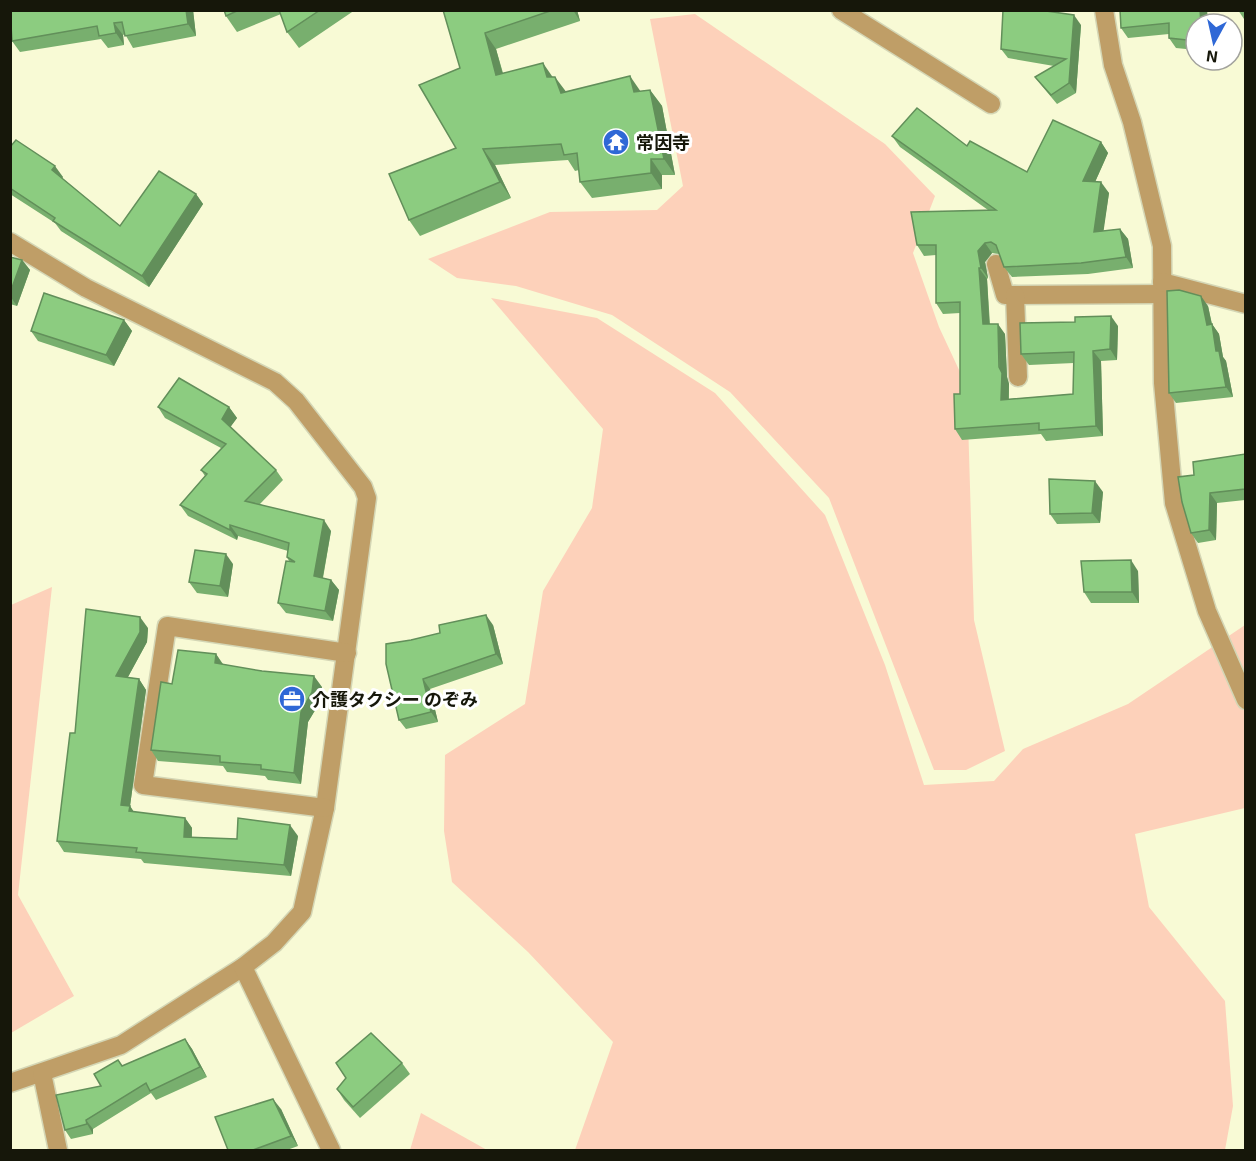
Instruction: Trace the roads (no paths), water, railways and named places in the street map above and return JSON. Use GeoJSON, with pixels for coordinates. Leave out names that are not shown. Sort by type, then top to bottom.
{"type":"FeatureCollection","features":[{"type":"Feature","properties":{"kind":"street"},"geometry":{"type":"LineString","coordinates":[[841,10],[991,104]]}},
{"type":"Feature","properties":{"kind":"street"},"geometry":{"type":"LineString","coordinates":[[1104,10],[1113,65],[1132,122],[1162,246],[1163,383],[1174,503],[1207,611],[1245,700]]}},
{"type":"Feature","properties":{"kind":"street"},"geometry":{"type":"LineString","coordinates":[[10,242],[87,288],[275,382],[296,401],[363,487],[367,498],[325,808],[302,912],[274,943],[243,967],[121,1045],[10,1083]]}},
{"type":"Feature","properties":{"kind":"street"},"geometry":{"type":"LineString","coordinates":[[996,264],[1005,295],[1162,288],[1245,304]]}},
{"type":"Feature","properties":{"kind":"street"},"geometry":{"type":"LineString","coordinates":[[1015,295],[1018,377]]}},
{"type":"Feature","properties":{"kind":"street"},"geometry":{"type":"LineString","coordinates":[[325,808],[143,785],[166,626],[347,653]]}},
{"type":"Feature","properties":{"kind":"street"},"geometry":{"type":"LineString","coordinates":[[243,967],[331,1150]]}},
{"type":"Feature","properties":{"kind":"street"},"geometry":{"type":"LineString","coordinates":[[42,1073],[58,1150]]}},
{"type":"Feature","properties":{"kind":"place","name":"常因寺"},"geometry":{"type":"Point","coordinates":[616,142]}},
{"type":"Feature","properties":{"kind":"place","name":"介護タクシー のぞみ"},"geometry":{"type":"Point","coordinates":[292,699]}}]}
